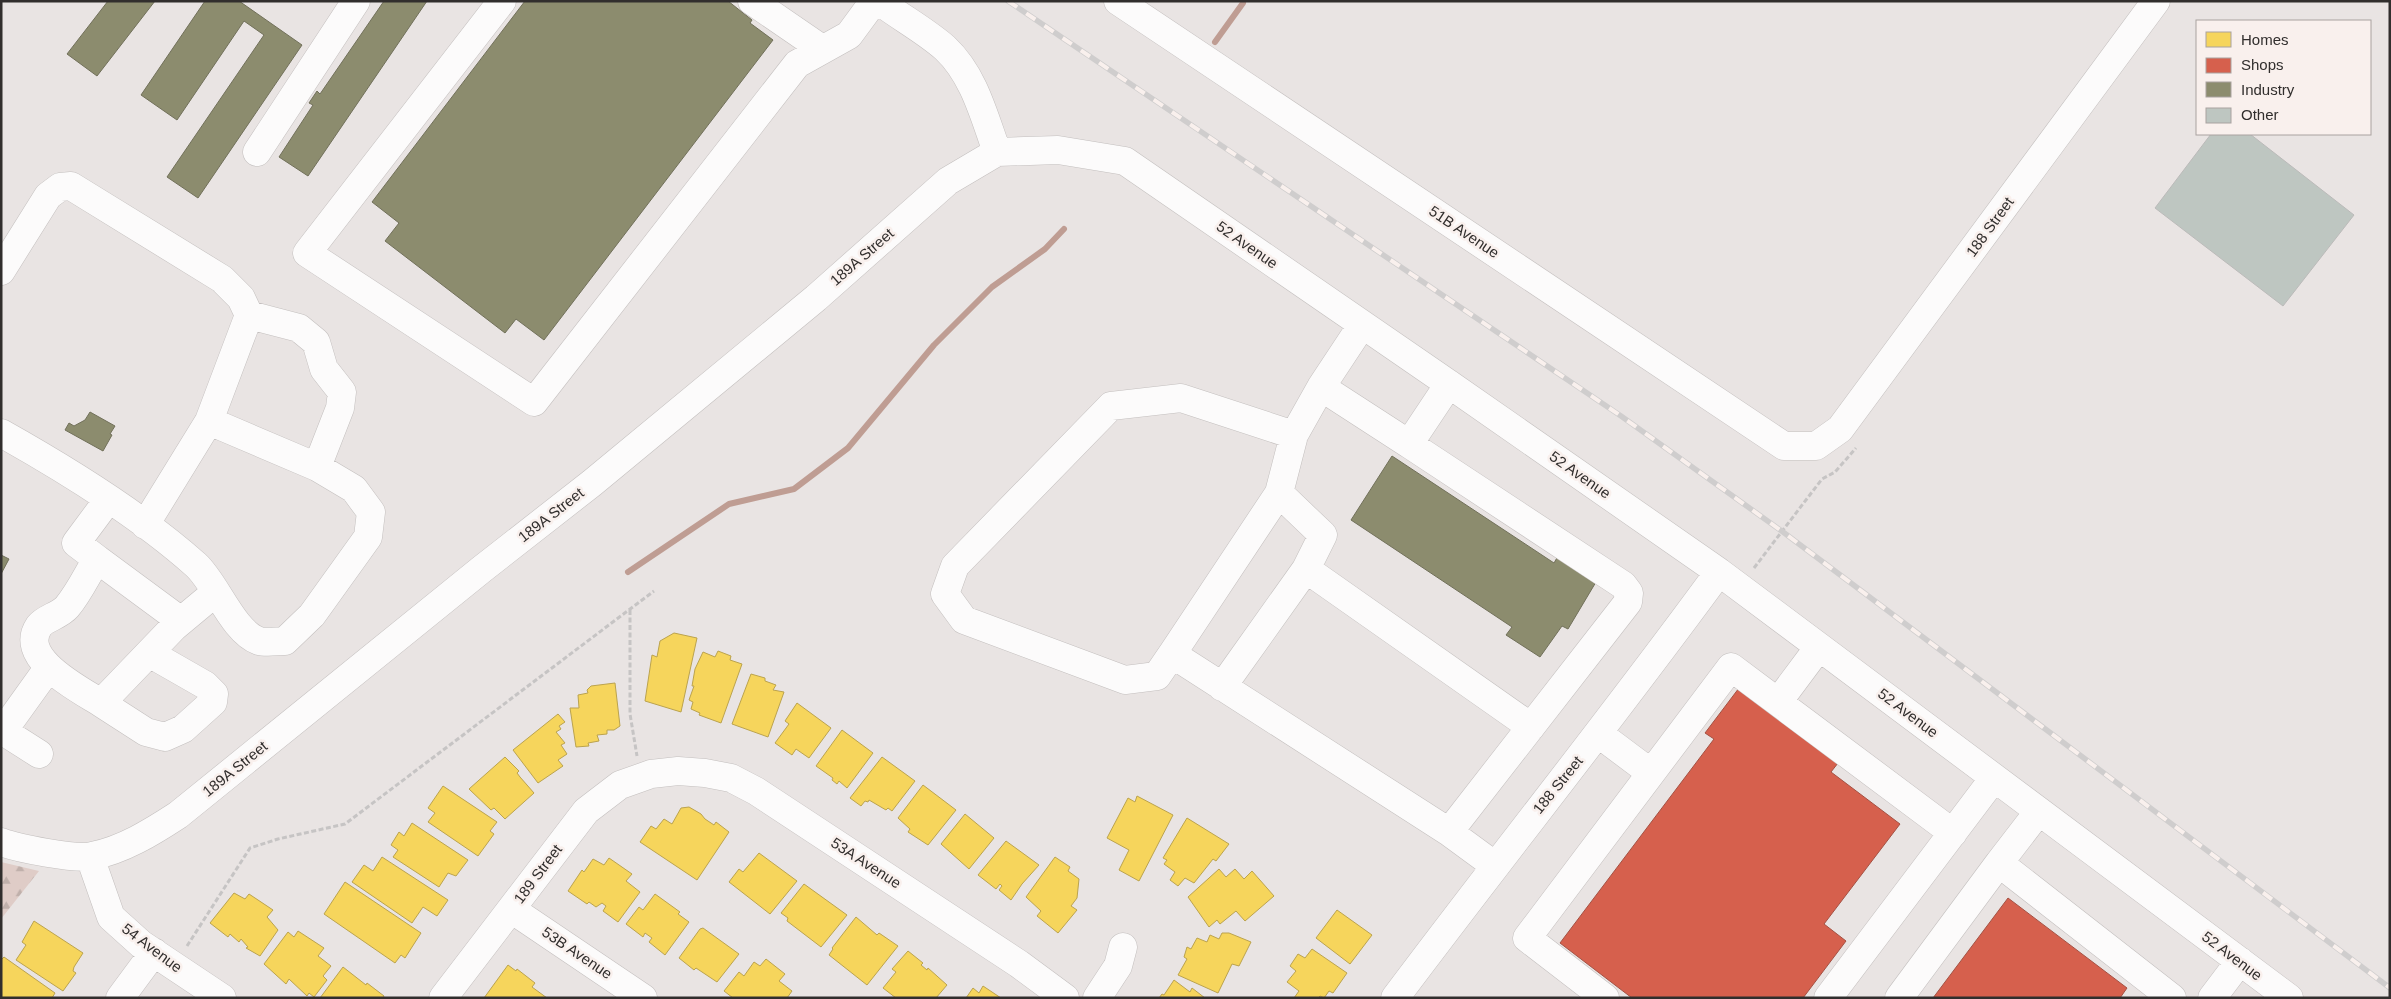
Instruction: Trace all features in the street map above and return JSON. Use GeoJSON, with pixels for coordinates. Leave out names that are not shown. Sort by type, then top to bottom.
{"type":"FeatureCollection","features":[{"type":"Feature","properties":{"kind":"street"},"geometry":{"type":"LineString","coordinates":[[257,152],[356,1]]}},
{"type":"Feature","properties":{"kind":"street"},"geometry":{"type":"LineString","coordinates":[[502,1],[307,253],[534,402],[797,64],[849,35],[874,1]]}},
{"type":"Feature","properties":{"kind":"street"},"geometry":{"type":"LineString","coordinates":[[752,1],[822,49]]}},
{"type":"Feature","properties":{"kind":"street"},"geometry":{"type":"LineString","coordinates":[[879,1],[946,49],[962,69],[974,88],[997,152]]}},
{"type":"Feature","properties":{"kind":"street","name":"51B Avenue"},"geometry":{"type":"LineString","coordinates":[[1118,1],[1784,446],[1816,446]]}},
{"type":"Feature","properties":{"kind":"street","name":"188 Street"},"geometry":{"type":"LineString","coordinates":[[1816,446],[1840,429],[2156,1]]}},
{"type":"Feature","properties":{"kind":"street","name":"52 Avenue"},"geometry":{"type":"LineString","coordinates":[[997,152],[1058,150],[1125,161],[1719,572],[2289,998]]}},
{"type":"Feature","properties":{"kind":"street","name":"189A Street"},"geometry":{"type":"LineString","coordinates":[[90,857],[152,832],[178,815],[691,401],[816,298],[948,181],[997,152]]}},
{"type":"Feature","properties":{"kind":"street"},"geometry":{"type":"LineString","coordinates":[[1,270],[48,196],[60,187],[71,186],[222,279],[241,298],[249,315],[209,421],[145,525]]}},
{"type":"Feature","properties":{"kind":"street"},"geometry":{"type":"LineString","coordinates":[[249,315],[299,328],[316,342],[324,369],[342,392],[340,408],[317,467]]}},
{"type":"Feature","properties":{"kind":"street"},"geometry":{"type":"LineString","coordinates":[[1294,436],[1181,398],[1111,406],[954,566],[945,594],[964,620],[1125,680],[1157,676],[1279,493],[1294,436],[1321,387],[1362,325]]}},
{"type":"Feature","properties":{"kind":"street"},"geometry":{"type":"LineString","coordinates":[[1409,444],[1449,384]]}},
{"type":"Feature","properties":{"kind":"street"},"geometry":{"type":"LineString","coordinates":[[1321,387],[1624,585],[1629,593],[1628,602],[1449,832]]}},
{"type":"Feature","properties":{"kind":"street"},"geometry":{"type":"LineString","coordinates":[[1,432],[46,458],[145,525],[198,567],[240,627],[258,641],[285,642],[312,616],[368,536],[371,512],[354,489],[317,467],[209,421]]}},
{"type":"Feature","properties":{"kind":"street"},"geometry":{"type":"LineString","coordinates":[[1222,687],[1306,569],[1323,535],[1279,493]]}},
{"type":"Feature","properties":{"kind":"street"},"geometry":{"type":"LineString","coordinates":[[108,500],[76,543],[182,622]]}},
{"type":"Feature","properties":{"kind":"street"},"geometry":{"type":"LineString","coordinates":[[97,559],[66,608],[40,624],[34,633],[34,648],[38,657],[49,667],[146,732],[165,737],[183,729],[213,702],[214,694],[205,685],[149,653]]}},
{"type":"Feature","properties":{"kind":"street"},"geometry":{"type":"LineString","coordinates":[[1306,569],[1531,727]]}},
{"type":"Feature","properties":{"kind":"street","name":"188 Street"},"geometry":{"type":"LineString","coordinates":[[1395,998],[1494,866],[1599,734],[1719,572]]}},
{"type":"Feature","properties":{"kind":"street"},"geometry":{"type":"LineString","coordinates":[[101,703],[149,653],[216,592]]}},
{"type":"Feature","properties":{"kind":"street"},"geometry":{"type":"LineString","coordinates":[[1778,702],[1819,646]]}},
{"type":"Feature","properties":{"kind":"street"},"geometry":{"type":"LineString","coordinates":[[1172,654],[1449,832],[1494,866]]}},
{"type":"Feature","properties":{"kind":"street"},"geometry":{"type":"LineString","coordinates":[[39,754],[3,731],[49,667]]}},
{"type":"Feature","properties":{"kind":"street"},"geometry":{"type":"LineString","coordinates":[[1605,998],[1527,938],[1731,667],[1953,833]]}},
{"type":"Feature","properties":{"kind":"street"},"geometry":{"type":"LineString","coordinates":[[1599,734],[1651,773]]}},
{"type":"Feature","properties":{"kind":"street","name":"53A Avenue"},"geometry":{"type":"LineString","coordinates":[[645,776],[678,771],[706,772],[731,778],[756,791],[1011,959],[1065,998]]}},
{"type":"Feature","properties":{"kind":"street","name":"189 Street"},"geometry":{"type":"LineString","coordinates":[[443,998],[586,811],[620,785],[645,776]]}},
{"type":"Feature","properties":{"kind":"street"},"geometry":{"type":"LineString","coordinates":[[1828,998],[1994,778]]}},
{"type":"Feature","properties":{"kind":"street"},"geometry":{"type":"LineString","coordinates":[[1898,998],[2040,811]]}},
{"type":"Feature","properties":{"kind":"street"},"geometry":{"type":"LineString","coordinates":[[1,842],[51,852],[90,857]]}},
{"type":"Feature","properties":{"kind":"street","name":"54 Avenue"},"geometry":{"type":"LineString","coordinates":[[90,857],[111,917],[125,932],[222,998]]}},
{"type":"Feature","properties":{"kind":"street"},"geometry":{"type":"LineString","coordinates":[[1999,864],[2172,998]]}},
{"type":"Feature","properties":{"kind":"street","name":"53B Avenue"},"geometry":{"type":"LineString","coordinates":[[512,909],[643,998]]}},
{"type":"Feature","properties":{"kind":"street"},"geometry":{"type":"LineString","coordinates":[[1098,998],[1118,966],[1123,947]]}},
{"type":"Feature","properties":{"kind":"street"},"geometry":{"type":"LineString","coordinates":[[120,998],[154,952]]}},
{"type":"Feature","properties":{"kind":"street"},"geometry":{"type":"LineString","coordinates":[[2212,998],[2240,961]]}},
{"type":"Feature","properties":{"kind":"path"},"geometry":{"type":"LineString","coordinates":[[1753,570],[1822,478],[1835,472],[1861,441]]}},
{"type":"Feature","properties":{"kind":"path"},"geometry":{"type":"LineString","coordinates":[[186,948],[250,848],[278,839],[345,824],[654,591]]}},
{"type":"Feature","properties":{"kind":"path"},"geometry":{"type":"LineString","coordinates":[[630,610],[630,714],[637,752],[645,776]]}},
{"type":"Feature","properties":{"kind":"green space"},"geometry":{"type":"Polygon","coordinates":[[[1,862],[39,871],[1,919],[1,862]]]}},
{"type":"Feature","properties":{"kind":"building: Homes"},"geometry":{"type":"Polygon","coordinates":[[[674,633],[697,638],[681,712],[645,701],[652,655],[657,657],[660,641],[674,633]]]}},
{"type":"Feature","properties":{"kind":"building: Homes"},"geometry":{"type":"Polygon","coordinates":[[[718,651],[731,656],[730,660],[742,664],[721,723],[699,715],[700,713],[691,709],[693,702],[689,700],[694,686],[692,686],[695,669],[703,652],[715,657],[718,651]]]}},
{"type":"Feature","properties":{"kind":"building: Homes"},"geometry":{"type":"Polygon","coordinates":[[[751,674],[765,678],[765,681],[776,685],[773,690],[784,692],[768,737],[732,724],[751,674]]]}},
{"type":"Feature","properties":{"kind":"building: Homes"},"geometry":{"type":"Polygon","coordinates":[[[615,683],[620,726],[614,730],[607,730],[607,734],[597,735],[599,741],[588,743],[589,746],[576,747],[570,708],[579,708],[578,695],[588,693],[587,690],[591,686],[615,683]]]}},
{"type":"Feature","properties":{"kind":"building: Homes"},"geometry":{"type":"Polygon","coordinates":[[[797,703],[831,728],[809,758],[796,749],[792,755],[775,743],[789,724],[785,721],[797,703]]]}},
{"type":"Feature","properties":{"kind":"building: Homes"},"geometry":{"type":"Polygon","coordinates":[[[558,714],[565,722],[559,726],[561,729],[556,732],[565,743],[561,745],[567,754],[558,760],[563,766],[538,783],[513,750],[558,714]]]}},
{"type":"Feature","properties":{"kind":"building: Homes"},"geometry":{"type":"Polygon","coordinates":[[[842,730],[873,753],[847,788],[839,781],[837,784],[832,780],[833,778],[816,766],[842,730]]]}},
{"type":"Feature","properties":{"kind":"building: Homes"},"geometry":{"type":"Polygon","coordinates":[[[505,757],[519,771],[517,773],[534,793],[505,819],[494,808],[491,810],[469,789],[505,757]]]}},
{"type":"Feature","properties":{"kind":"building: Homes"},"geometry":{"type":"Polygon","coordinates":[[[882,757],[915,781],[892,811],[888,808],[886,810],[869,800],[868,802],[865,801],[861,806],[850,798],[882,757]]]}},
{"type":"Feature","properties":{"kind":"building: Homes"},"geometry":{"type":"Polygon","coordinates":[[[923,785],[956,810],[928,845],[908,832],[910,829],[898,818],[923,785]]]}},
{"type":"Feature","properties":{"kind":"building: Homes"},"geometry":{"type":"Polygon","coordinates":[[[443,786],[497,822],[490,831],[494,834],[478,856],[428,822],[435,813],[428,808],[443,786]]]}},
{"type":"Feature","properties":{"kind":"building: Homes"},"geometry":{"type":"Polygon","coordinates":[[[1137,796],[1173,815],[1139,881],[1119,870],[1129,850],[1107,838],[1128,798],[1135,802],[1137,796]]]}},
{"type":"Feature","properties":{"kind":"building: Homes"},"geometry":{"type":"Polygon","coordinates":[[[689,807],[714,825],[716,822],[729,832],[697,880],[640,842],[651,826],[656,829],[664,819],[672,824],[681,808],[689,807]]]}},
{"type":"Feature","properties":{"kind":"building: Homes"},"geometry":{"type":"Polygon","coordinates":[[[965,814],[994,838],[969,869],[941,844],[965,814]]]}},
{"type":"Feature","properties":{"kind":"building: Homes"},"geometry":{"type":"Polygon","coordinates":[[[1187,818],[1229,844],[1216,861],[1213,859],[1194,883],[1185,878],[1178,886],[1170,880],[1175,872],[1164,864],[1167,860],[1163,858],[1187,818]]]}},
{"type":"Feature","properties":{"kind":"building: Homes"},"geometry":{"type":"Polygon","coordinates":[[[412,823],[468,860],[456,876],[448,873],[439,887],[393,857],[398,850],[391,845],[399,832],[404,836],[412,823]]]}},
{"type":"Feature","properties":{"kind":"building: Homes"},"geometry":{"type":"Polygon","coordinates":[[[1006,841],[1039,865],[1011,900],[999,890],[1002,886],[1000,884],[996,889],[978,875],[1006,841]]]}},
{"type":"Feature","properties":{"kind":"building: Homes"},"geometry":{"type":"Polygon","coordinates":[[[759,853],[797,881],[770,914],[729,882],[739,869],[743,872],[759,853]]]}},
{"type":"Feature","properties":{"kind":"building: Homes"},"geometry":{"type":"Polygon","coordinates":[[[382,857],[448,900],[437,916],[423,907],[412,923],[352,882],[364,865],[373,871],[382,857]]]}},
{"type":"Feature","properties":{"kind":"building: Homes"},"geometry":{"type":"Polygon","coordinates":[[[1055,857],[1070,867],[1068,871],[1079,879],[1077,898],[1071,906],[1077,910],[1058,933],[1037,916],[1041,911],[1026,897],[1055,857]]]}},
{"type":"Feature","properties":{"kind":"building: Homes"},"geometry":{"type":"Polygon","coordinates":[[[609,858],[632,874],[626,881],[640,892],[618,922],[603,911],[606,906],[602,903],[596,907],[589,902],[587,904],[568,891],[582,870],[584,872],[593,859],[604,865],[609,858]]]}},
{"type":"Feature","properties":{"kind":"building: Homes"},"geometry":{"type":"Polygon","coordinates":[[[1219,869],[1226,877],[1235,869],[1244,879],[1252,871],[1274,896],[1245,921],[1236,911],[1220,924],[1217,920],[1209,927],[1188,897],[1219,869]]]}},
{"type":"Feature","properties":{"kind":"building: Homes"},"geometry":{"type":"Polygon","coordinates":[[[345,882],[421,933],[405,958],[401,955],[395,963],[324,914],[345,882]]]}},
{"type":"Feature","properties":{"kind":"building: Homes"},"geometry":{"type":"Polygon","coordinates":[[[804,884],[847,915],[821,947],[787,921],[788,918],[781,913],[804,884]]]}},
{"type":"Feature","properties":{"kind":"building: Homes"},"geometry":{"type":"Polygon","coordinates":[[[234,893],[245,899],[249,894],[273,910],[267,917],[278,930],[260,956],[246,948],[248,947],[241,939],[239,942],[230,934],[228,937],[210,923],[234,893]]]}},
{"type":"Feature","properties":{"kind":"building: Homes"},"geometry":{"type":"Polygon","coordinates":[[[655,894],[680,912],[678,914],[689,922],[665,955],[649,942],[652,938],[645,933],[643,937],[626,924],[639,907],[643,910],[655,894]]]}},
{"type":"Feature","properties":{"kind":"building: Homes"},"geometry":{"type":"Polygon","coordinates":[[[1337,910],[1372,935],[1350,964],[1316,938],[1337,910]]]}},
{"type":"Feature","properties":{"kind":"building: Homes"},"geometry":{"type":"Polygon","coordinates":[[[856,917],[877,935],[879,933],[898,946],[867,985],[829,955],[832,948],[856,917]]]}},
{"type":"Feature","properties":{"kind":"building: Homes"},"geometry":{"type":"Polygon","coordinates":[[[34,921],[83,953],[74,967],[73,971],[76,973],[63,991],[16,960],[26,945],[22,942],[34,921]]]}},
{"type":"Feature","properties":{"kind":"building: Homes"},"geometry":{"type":"Polygon","coordinates":[[[703,928],[739,954],[717,982],[696,968],[694,970],[679,958],[700,929],[703,928]]]}},
{"type":"Feature","properties":{"kind":"building: Homes"},"geometry":{"type":"Polygon","coordinates":[[[298,931],[324,948],[318,956],[331,966],[323,976],[327,980],[314,997],[309,993],[307,996],[289,979],[286,984],[264,964],[288,932],[294,937],[298,931]]]}},
{"type":"Feature","properties":{"kind":"building: Homes"},"geometry":{"type":"Polygon","coordinates":[[[1222,933],[1229,933],[1251,942],[1239,966],[1232,964],[1218,993],[1178,975],[1187,959],[1184,957],[1187,947],[1191,949],[1197,938],[1207,942],[1210,935],[1219,939],[1222,933]]]}},
{"type":"Feature","properties":{"kind":"building: Homes"},"geometry":{"type":"Polygon","coordinates":[[[1312,949],[1347,973],[1333,993],[1329,991],[1324,998],[1320,996],[1318,998],[1294,998],[1299,991],[1287,982],[1296,971],[1290,966],[1298,954],[1305,958],[1312,949]]]}},
{"type":"Feature","properties":{"kind":"building: Homes"},"geometry":{"type":"Polygon","coordinates":[[[908,951],[923,963],[921,965],[927,970],[928,968],[947,985],[936,998],[896,998],[883,988],[896,972],[892,969],[908,951]]]}},
{"type":"Feature","properties":{"kind":"building: Homes"},"geometry":{"type":"Polygon","coordinates":[[[4,957],[55,993],[52,998],[1,998],[1,960],[4,957]]]}},
{"type":"Feature","properties":{"kind":"building: Homes"},"geometry":{"type":"Polygon","coordinates":[[[766,959],[785,974],[779,981],[792,991],[787,998],[733,998],[724,991],[739,972],[744,976],[754,962],[760,966],[766,959]]]}},
{"type":"Feature","properties":{"kind":"building: Homes"},"geometry":{"type":"Polygon","coordinates":[[[508,965],[516,971],[517,969],[535,983],[532,987],[547,998],[484,998],[508,965]]]}},
{"type":"Feature","properties":{"kind":"building: Homes"},"geometry":{"type":"Polygon","coordinates":[[[343,967],[384,996],[383,998],[320,998],[343,967]]]}},
{"type":"Feature","properties":{"kind":"building: Homes"},"geometry":{"type":"Polygon","coordinates":[[[1174,980],[1190,992],[1192,988],[1205,998],[1159,998],[1162,994],[1164,995],[1174,980]]]}},
{"type":"Feature","properties":{"kind":"building: Homes"},"geometry":{"type":"Polygon","coordinates":[[[983,986],[1001,998],[966,998],[973,988],[979,993],[983,986]]]}},
{"type":"Feature","properties":{"kind":"building: Shops"},"geometry":{"type":"Polygon","coordinates":[[[1739,688],[1838,763],[1831,772],[1900,824],[1824,924],[1846,941],[1803,998],[1632,998],[1560,943],[1714,739],[1705,733],[1739,688]]]}},
{"type":"Feature","properties":{"kind":"building: Shops"},"geometry":{"type":"Polygon","coordinates":[[[2008,898],[2127,988],[2120,998],[1933,998],[2008,898]]]}},
{"type":"Feature","properties":{"kind":"building: Industry"},"geometry":{"type":"Polygon","coordinates":[[[108,1],[155,1],[97,76],[67,54],[108,1]]]}},
{"type":"Feature","properties":{"kind":"building: Industry"},"geometry":{"type":"Polygon","coordinates":[[[205,1],[239,1],[302,45],[198,198],[167,177],[264,35],[244,21],[177,120],[141,95],[205,1]]]}},
{"type":"Feature","properties":{"kind":"building: Industry"},"geometry":{"type":"Polygon","coordinates":[[[384,1],[427,1],[308,176],[279,157],[313,105],[309,103],[317,91],[320,94],[384,1]]]}},
{"type":"Feature","properties":{"kind":"building: Industry"},"geometry":{"type":"Polygon","coordinates":[[[525,1],[728,1],[752,20],[750,23],[773,40],[544,340],[516,319],[505,333],[385,241],[399,223],[372,202],[525,1]]]}},
{"type":"Feature","properties":{"kind":"building: Industry"},"geometry":{"type":"Polygon","coordinates":[[[90,412],[115,426],[103,451],[65,430],[69,423],[74,426],[85,420],[90,412]]]}},
{"type":"Feature","properties":{"kind":"building: Industry"},"geometry":{"type":"Polygon","coordinates":[[[1392,456],[1554,563],[1558,556],[1596,582],[1568,629],[1562,626],[1540,657],[1506,635],[1512,627],[1351,520],[1392,456]]]}},
{"type":"Feature","properties":{"kind":"building: Industry"},"geometry":{"type":"Polygon","coordinates":[[[1,555],[9,559],[1,574],[1,555]]]}},
{"type":"Feature","properties":{"kind":"building: Other"},"geometry":{"type":"Polygon","coordinates":[[[2210,135],[2251,135],[2354,215],[2283,306],[2155,208],[2210,135]]]}},
{"type":"Feature","properties":{"kind":"waterway"},"geometry":{"type":"LineString","coordinates":[[1215,42],[1243,3]]}},
{"type":"Feature","properties":{"kind":"waterway"},"geometry":{"type":"LineString","coordinates":[[628,572],[729,504],[794,489],[848,448],[934,345],[992,287],[1045,249],[1064,229]]}},
{"type":"Feature","properties":{"kind":"railway"},"geometry":{"type":"LineString","coordinates":[[1008,1],[1621,416],[1783,532],[2390,988]]}}]}
